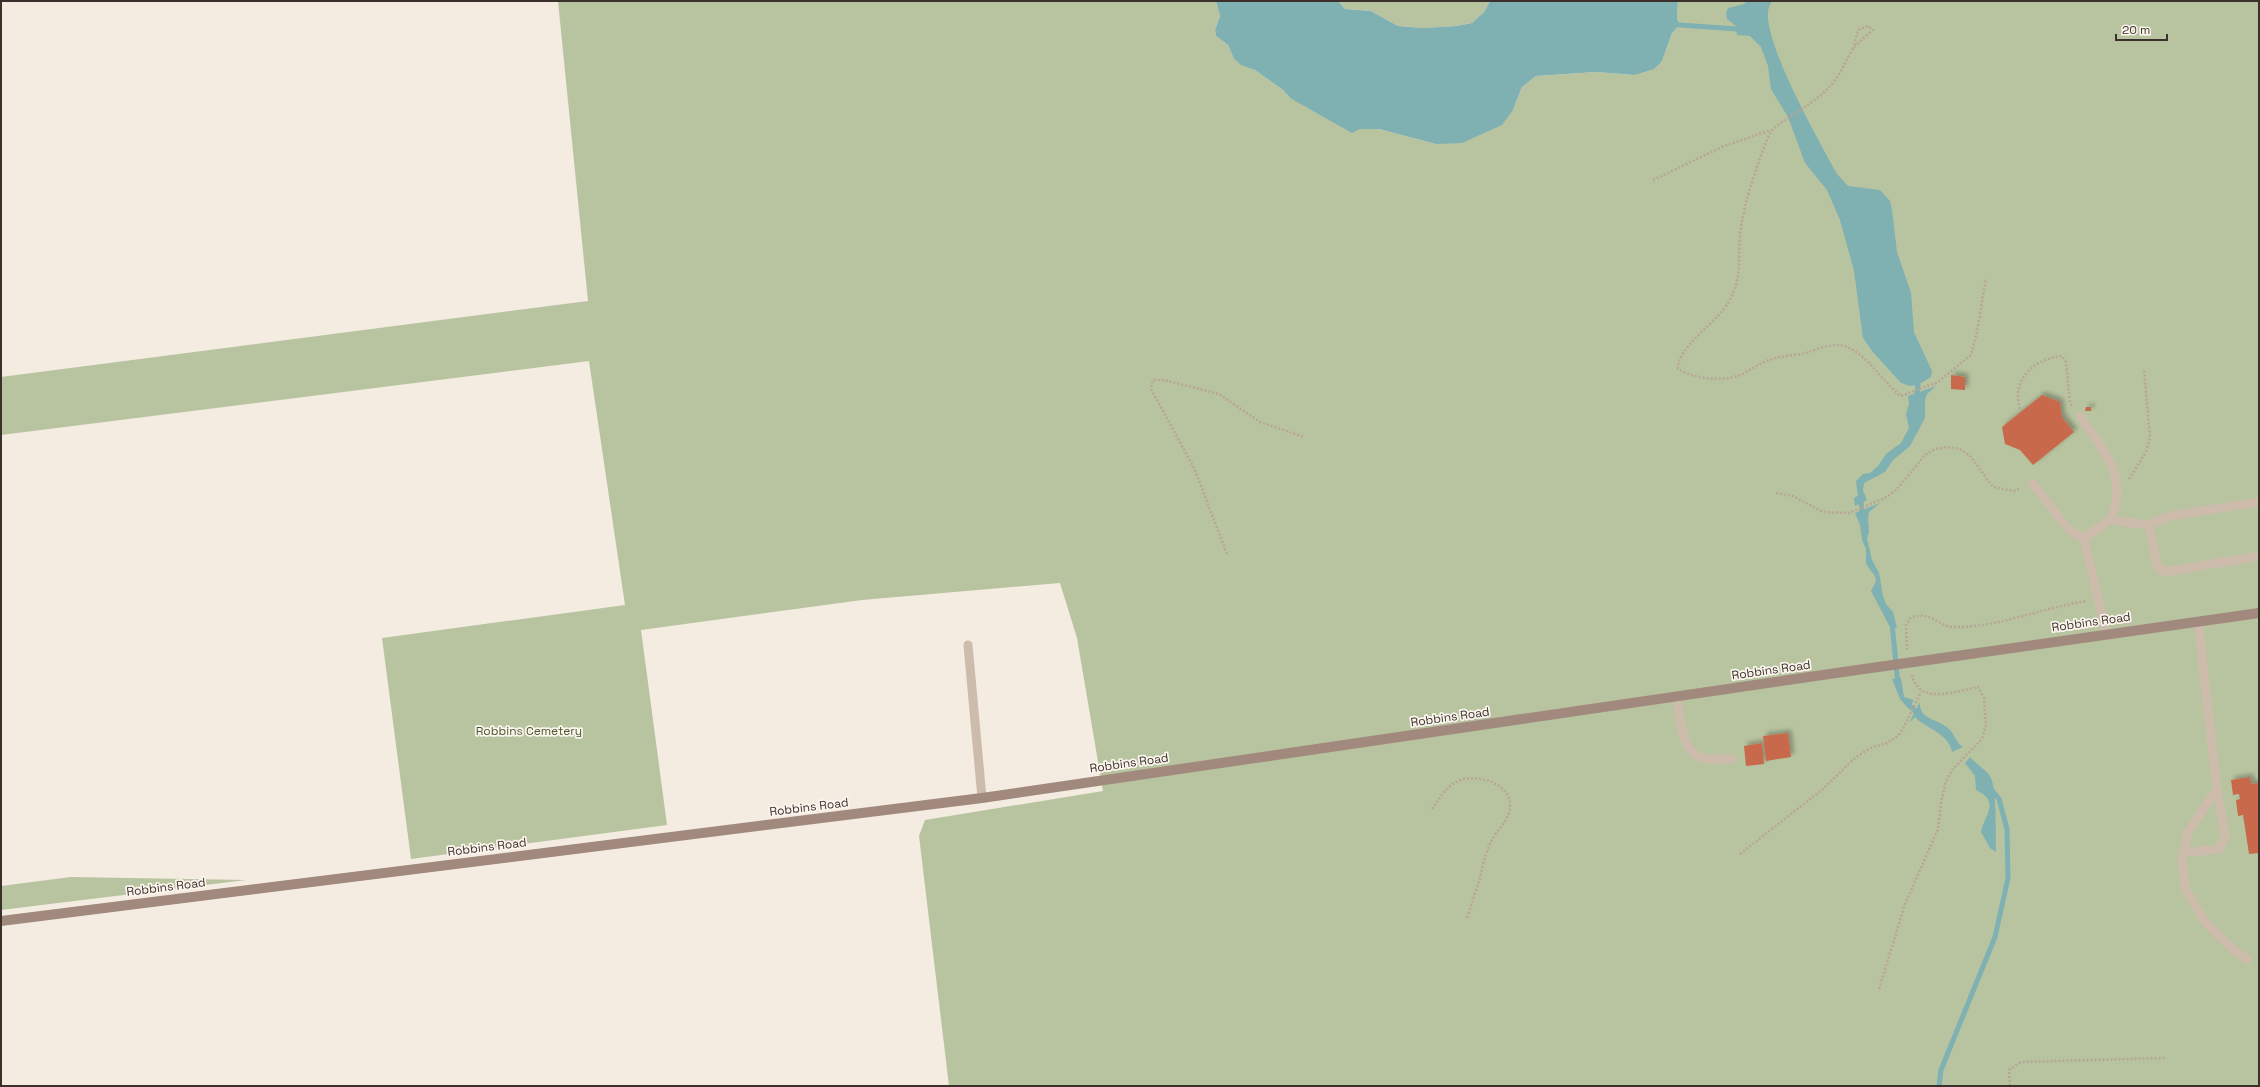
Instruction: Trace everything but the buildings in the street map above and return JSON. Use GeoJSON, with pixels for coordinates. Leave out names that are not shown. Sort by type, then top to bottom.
{"type":"FeatureCollection","features":[{"type":"Feature","properties":{"kind":"street","name":"Robbins Road"},"geometry":{"type":"LineString","coordinates":[[1,921],[982,798],[2106,633],[2259,613]]}},
{"type":"Feature","properties":{"kind":"lane"},"geometry":{"type":"LineString","coordinates":[[2080,416],[2110,462],[2115,472],[2117,490],[2116,507],[2110,520],[2084,538]]}},
{"type":"Feature","properties":{"kind":"lane"},"geometry":{"type":"LineString","coordinates":[[2033,484],[2069,530],[2084,538],[2106,633]]}},
{"type":"Feature","properties":{"kind":"lane"},"geometry":{"type":"LineString","coordinates":[[2110,520],[2149,525],[2170,516],[2259,502]]}},
{"type":"Feature","properties":{"kind":"lane"},"geometry":{"type":"LineString","coordinates":[[2149,525],[2157,566],[2164,572],[2259,556]]}},
{"type":"Feature","properties":{"kind":"lane"},"geometry":{"type":"LineString","coordinates":[[2183,853],[2219,849],[2225,836],[2217,789],[2198,621]]}},
{"type":"Feature","properties":{"kind":"lane"},"geometry":{"type":"LineString","coordinates":[[968,645],[982,798]]}},
{"type":"Feature","properties":{"kind":"lane"},"geometry":{"type":"LineString","coordinates":[[1677,697],[1684,736],[1689,747],[1703,758],[1731,758]]}},
{"type":"Feature","properties":{"kind":"lane"},"geometry":{"type":"LineString","coordinates":[[2217,789],[2188,832],[2182,860],[2185,888],[2205,922],[2236,951],[2247,959]]}},
{"type":"Feature","properties":{"kind":"path"},"geometry":{"type":"LineString","coordinates":[[1653,180],[1716,150],[1771,130],[1816,100],[1831,86],[1846,66],[1854,49],[1858,30],[1868,26],[1873,30],[1854,49]]}},
{"type":"Feature","properties":{"kind":"path"},"geometry":{"type":"LineString","coordinates":[[1771,130],[1747,199],[1741,227],[1740,269],[1735,288],[1728,304],[1698,337],[1685,348],[1677,361],[1678,368],[1687,374],[1714,378],[1736,376],[1774,358],[1794,356],[1828,346],[1845,346],[1863,355],[1891,388],[1900,396],[1934,384],[1971,355],[1978,332],[1986,278]]}},
{"type":"Feature","properties":{"kind":"path"},"geometry":{"type":"LineString","coordinates":[[2020,409],[2016,398],[2018,387],[2023,376],[2042,361],[2062,356],[2066,362],[2070,402],[2074,410],[2080,416]]}},
{"type":"Feature","properties":{"kind":"path"},"geometry":{"type":"LineString","coordinates":[[2117,490],[2129,479],[2146,452],[2150,437],[2144,370]]}},
{"type":"Feature","properties":{"kind":"path"},"geometry":{"type":"LineString","coordinates":[[1227,554],[1195,470],[1151,389],[1153,380],[1164,380],[1219,394],[1260,422],[1304,437]]}},
{"type":"Feature","properties":{"kind":"path"},"geometry":{"type":"LineString","coordinates":[[1776,493],[1793,496],[1823,512],[1835,514],[1855,511],[1882,499],[1897,489],[1925,455],[1935,450],[1948,447],[1960,449],[1971,457],[1993,487],[2014,491],[2033,484]]}},
{"type":"Feature","properties":{"kind":"path"},"geometry":{"type":"LineString","coordinates":[[1908,657],[1906,625],[1911,617],[1920,615],[1929,616],[1953,628],[1992,622],[2068,604],[2090,601]]}},
{"type":"Feature","properties":{"kind":"path"},"geometry":{"type":"LineString","coordinates":[[1879,989],[1905,904],[1938,829],[1941,802],[1946,781],[1953,769],[1982,739],[1986,725],[1984,698],[1978,687],[1933,694],[1921,692],[1914,684],[1911,670]]}},
{"type":"Feature","properties":{"kind":"path"},"geometry":{"type":"LineString","coordinates":[[1740,854],[1823,789],[1855,758],[1870,748],[1887,743],[1898,736],[1906,724],[1921,692]]}},
{"type":"Feature","properties":{"kind":"path"},"geometry":{"type":"LineString","coordinates":[[1432,809],[1454,783],[1476,779],[1493,783],[1501,787],[1507,795],[1511,806],[1507,817],[1487,850],[1467,918]]}},
{"type":"Feature","properties":{"kind":"path"},"geometry":{"type":"LineString","coordinates":[[2010,1086],[2009,1070],[2022,1062],[2165,1058]]}},
{"type":"Feature","properties":{"kind":"green space","name":"Robbins Cemetery"},"geometry":{"type":"Polygon","coordinates":[[[558,1],[1216,1],[1220,16],[1215,30],[1216,36],[1228,45],[1234,59],[1255,70],[1283,90],[1290,98],[1360,129],[1379,129],[1436,144],[1513,110],[1522,87],[1536,76],[1596,72],[1634,75],[1662,61],[1672,33],[1680,25],[1677,18],[1678,1],[2259,1],[2259,1086],[949,1086],[919,836],[925,820],[1103,791],[1077,638],[1060,583],[862,600],[641,630],[667,825],[411,859],[382,638],[625,605],[589,361],[1,435],[1,377],[588,301],[558,1]]]}},
{"type":"Feature","properties":{"kind":"green space"},"geometry":{"type":"Polygon","coordinates":[[[1338,1],[1490,1],[1484,12],[1472,23],[1456,26],[1424,28],[1398,26],[1371,11],[1345,9],[1338,1]]]}},
{"type":"Feature","properties":{"kind":"green space"},"geometry":{"type":"Polygon","coordinates":[[[71,877],[246,880],[1,910],[1,886],[71,877]]]}},
{"type":"Feature","properties":{"kind":"water"},"geometry":{"type":"Polygon","coordinates":[[[1216,1],[1338,1],[1345,9],[1371,11],[1398,26],[1424,28],[1456,26],[1472,23],[1484,12],[1490,1],[1678,1],[1677,18],[1680,25],[1672,33],[1662,61],[1654,69],[1634,75],[1596,72],[1536,76],[1522,87],[1513,110],[1502,125],[1462,143],[1436,144],[1379,129],[1360,129],[1352,133],[1290,98],[1283,90],[1255,70],[1241,65],[1234,59],[1228,45],[1216,36],[1215,30],[1220,16],[1216,1]]]}},
{"type":"Feature","properties":{"kind":"water"},"geometry":{"type":"Polygon","coordinates":[[[1747,1],[1772,1],[1768,12],[1769,27],[1775,47],[1795,93],[1818,140],[1837,174],[1848,186],[1880,190],[1890,201],[1897,252],[1911,293],[1914,332],[1932,371],[1931,377],[1918,385],[1910,386],[1901,383],[1872,351],[1863,338],[1854,271],[1840,220],[1827,190],[1805,163],[1788,117],[1771,89],[1768,66],[1761,47],[1750,36],[1737,35],[1736,26],[1727,19],[1726,13],[1728,8],[1744,4],[1747,1]]]}},
{"type":"Feature","properties":{"kind":"water"},"geometry":{"type":"Polygon","coordinates":[[[1936,386],[1927,394],[1925,400],[1925,418],[1910,446],[1893,460],[1885,472],[1864,483],[1863,490],[1867,500],[1855,506],[1854,498],[1858,496],[1856,481],[1863,474],[1870,473],[1878,466],[1886,454],[1901,443],[1909,428],[1906,414],[1909,404],[1908,396],[1936,386]]]}},
{"type":"Feature","properties":{"kind":"water"},"geometry":{"type":"Polygon","coordinates":[[[1880,503],[1869,512],[1869,532],[1867,539],[1872,560],[1879,573],[1883,596],[1886,604],[1893,612],[1897,628],[1891,629],[1871,591],[1876,581],[1875,576],[1866,564],[1866,549],[1862,540],[1860,525],[1855,513],[1880,503]]]}},
{"type":"Feature","properties":{"kind":"water"},"geometry":{"type":"Polygon","coordinates":[[[1901,678],[1904,697],[1914,700],[1909,709],[1900,699],[1892,679],[1901,678]]]}},
{"type":"Feature","properties":{"kind":"water"},"geometry":{"type":"Polygon","coordinates":[[[1920,702],[1922,712],[1926,716],[1948,728],[1958,743],[1963,747],[1952,752],[1950,746],[1942,736],[1915,717],[1909,723],[1920,702]]]}},
{"type":"Feature","properties":{"kind":"water"},"geometry":{"type":"Polygon","coordinates":[[[1970,757],[1990,776],[1993,783],[1996,852],[1990,848],[1981,832],[1988,813],[1989,803],[1988,799],[1983,794],[1976,790],[1975,776],[1965,763],[1970,757]]]}},
{"type":"Feature","properties":{"kind":"waterway"},"geometry":{"type":"LineString","coordinates":[[1680,25],[1737,29]]}},
{"type":"Feature","properties":{"kind":"waterway"},"geometry":{"type":"LineString","coordinates":[[1916,400],[1918,385]]}},
{"type":"Feature","properties":{"kind":"waterway"},"geometry":{"type":"LineString","coordinates":[[1861,496],[1862,516]]}},
{"type":"Feature","properties":{"kind":"waterway"},"geometry":{"type":"LineString","coordinates":[[1892,623],[1898,685]]}},
{"type":"Feature","properties":{"kind":"waterway"},"geometry":{"type":"LineString","coordinates":[[1906,702],[1919,715]]}},
{"type":"Feature","properties":{"kind":"waterway"},"geometry":{"type":"LineString","coordinates":[[1939,1086],[1941,1070],[1995,937],[2008,878],[2007,829],[1999,799],[1991,789]]}}]}
